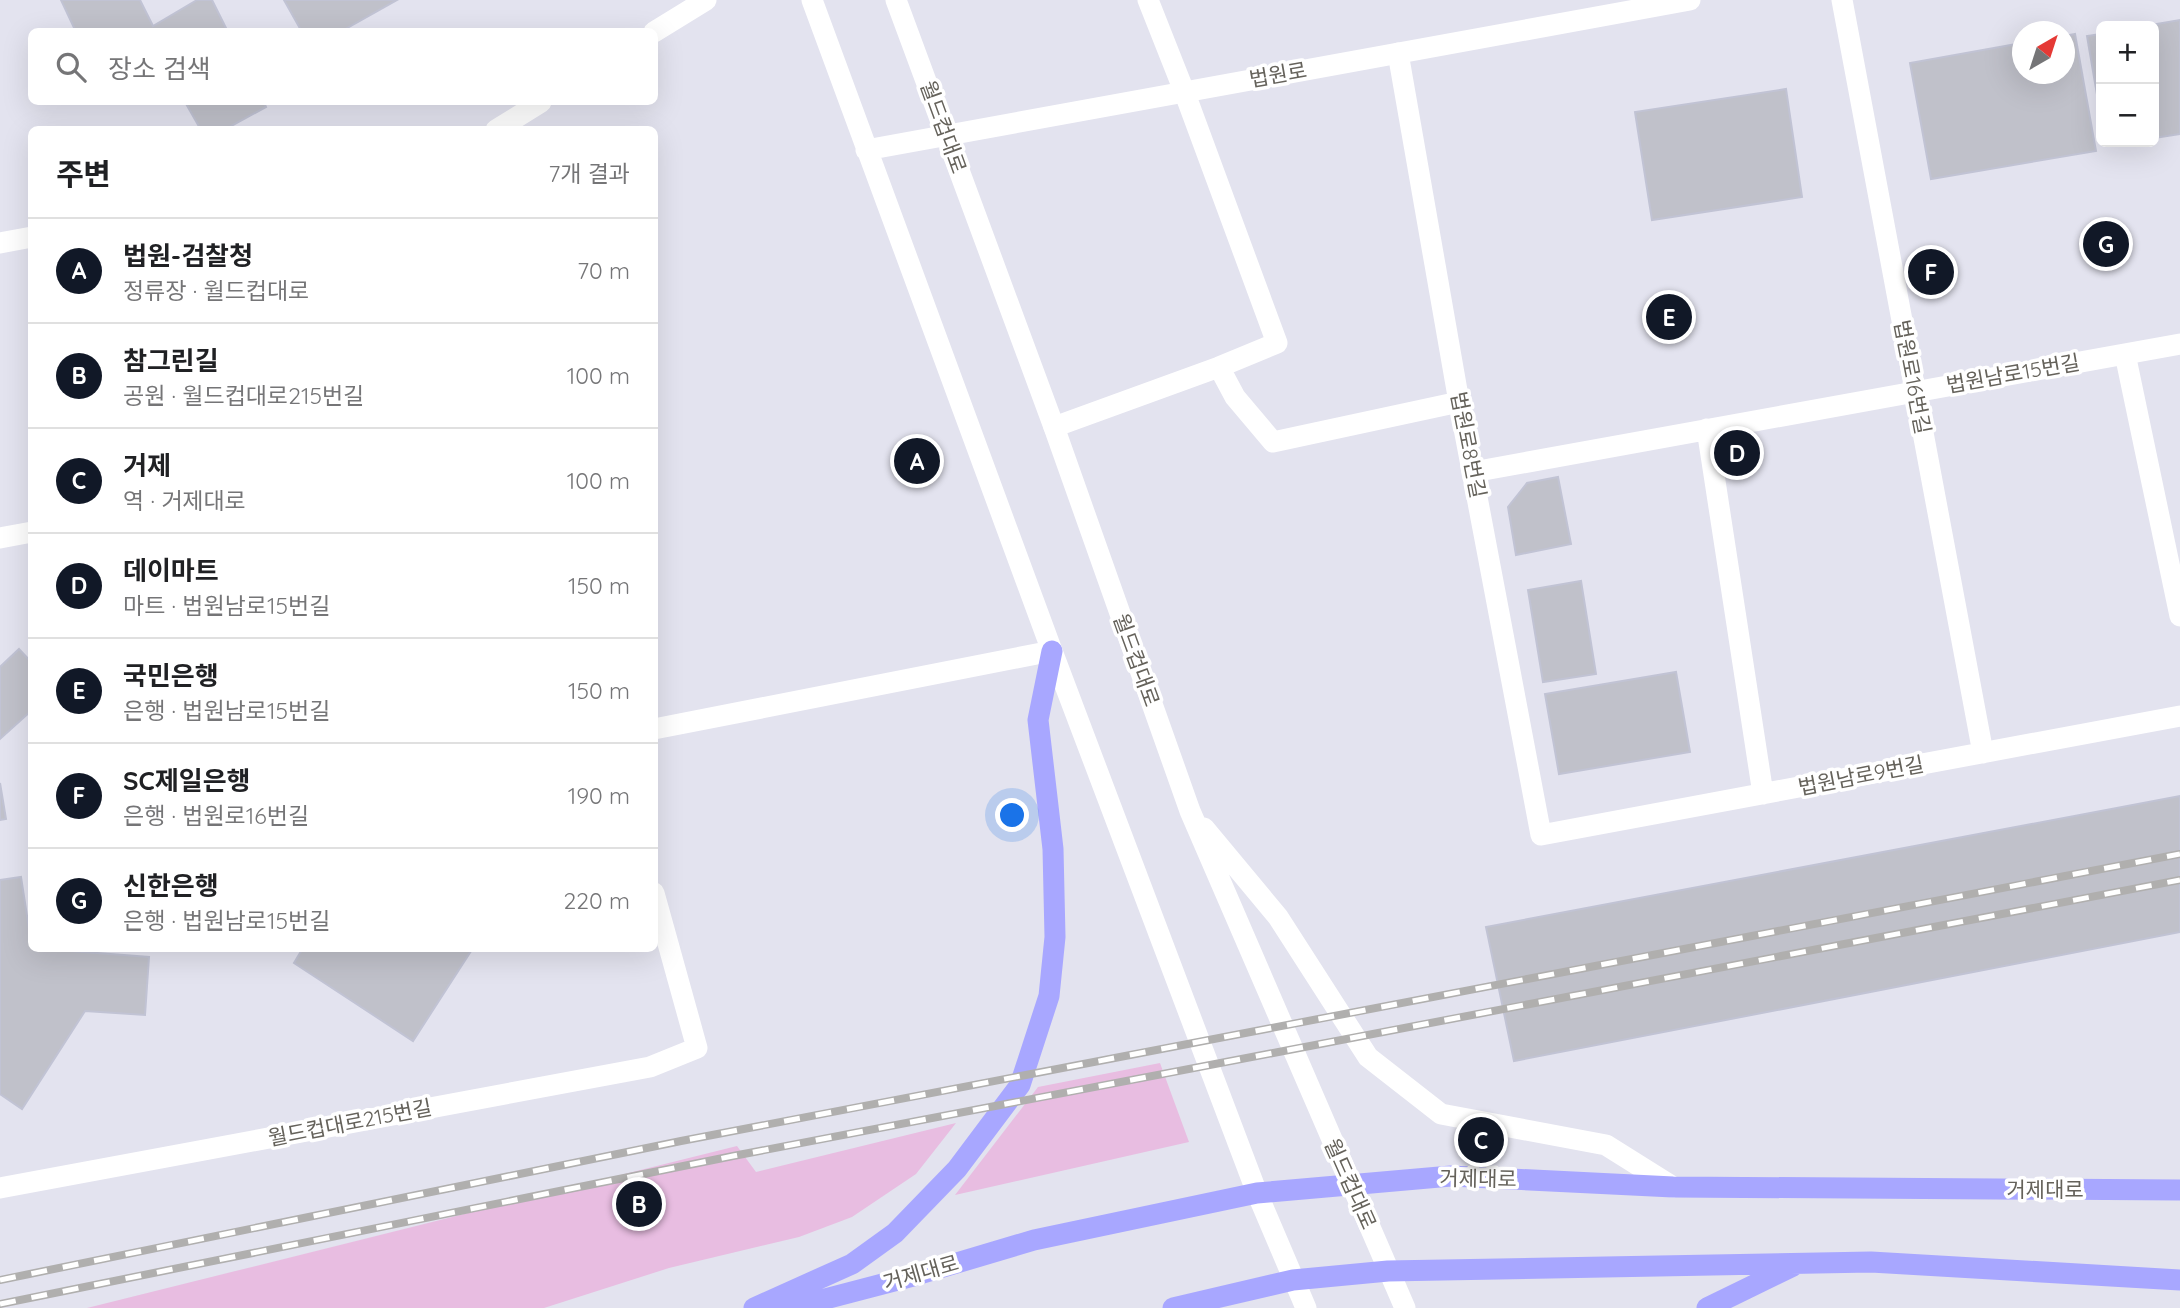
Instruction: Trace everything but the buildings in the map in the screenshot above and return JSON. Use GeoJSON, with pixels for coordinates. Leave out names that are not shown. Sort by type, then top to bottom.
{"type":"FeatureCollection","features":[{"type":"Feature","properties":{"kind":"main road"},"geometry":{"type":"LineString","coordinates":[[754,1308],[852,1264],[895,1233],[957,1169],[1020,1085],[1049,996],[1055,937],[1053,849],[1038,720],[1052,651]]}},
{"type":"Feature","properties":{"kind":"main road","name":"거제대로"},"geometry":{"type":"LineString","coordinates":[[791,1308],[1034,1240],[1257,1194],[1451,1176],[1673,1187],[2180,1191]]}},
{"type":"Feature","properties":{"kind":"main road"},"geometry":{"type":"LineString","coordinates":[[1173,1308],[1293,1280],[1388,1271],[1871,1262],[2180,1280]]}},
{"type":"Feature","properties":{"kind":"main road"},"geometry":{"type":"LineString","coordinates":[[1707,1308],[1801,1263]]}},
{"type":"Feature","properties":{"kind":"street"},"geometry":{"type":"LineString","coordinates":[[658,30],[706,0]]}},
{"type":"Feature","properties":{"kind":"street"},"geometry":{"type":"LineString","coordinates":[[812,0],[1052,651],[1257,1194],[1307,1308]]}},
{"type":"Feature","properties":{"kind":"street","name":"월드컵대로"},"geometry":{"type":"LineString","coordinates":[[896,0],[1054,427],[1190,811],[1405,1308]]}},
{"type":"Feature","properties":{"kind":"street"},"geometry":{"type":"LineString","coordinates":[[1054,427],[1277,344],[1184,91],[1147,0]]}},
{"type":"Feature","properties":{"kind":"street","name":"법원로"},"geometry":{"type":"LineString","coordinates":[[866,149],[1690,0]]}},
{"type":"Feature","properties":{"kind":"street","name":"법원로16번길"},"geometry":{"type":"LineString","coordinates":[[1842,0],[1983,753]]}},
{"type":"Feature","properties":{"kind":"street","name":"법원로8번길"},"geometry":{"type":"LineString","coordinates":[[1398,53],[1459,401],[1541,835]]}},
{"type":"Feature","properties":{"kind":"street"},"geometry":{"type":"LineString","coordinates":[[502,126],[536,105]]}},
{"type":"Feature","properties":{"kind":"street"},"geometry":{"type":"LineString","coordinates":[[0,243],[28,238]]}},
{"type":"Feature","properties":{"kind":"street","name":"법원남로15번길"},"geometry":{"type":"LineString","coordinates":[[1474,471],[2180,344]]}},
{"type":"Feature","properties":{"kind":"street"},"geometry":{"type":"LineString","coordinates":[[2125,354],[2180,616]]}},
{"type":"Feature","properties":{"kind":"street"},"geometry":{"type":"LineString","coordinates":[[1219,367],[1235,397],[1273,442],[1459,401]]}},
{"type":"Feature","properties":{"kind":"street"},"geometry":{"type":"LineString","coordinates":[[1707,429],[1763,794]]}},
{"type":"Feature","properties":{"kind":"street"},"geometry":{"type":"LineString","coordinates":[[0,538],[28,533]]}},
{"type":"Feature","properties":{"kind":"street"},"geometry":{"type":"LineString","coordinates":[[658,728],[1052,651]]}},
{"type":"Feature","properties":{"kind":"street","name":"법원남로9번길"},"geometry":{"type":"LineString","coordinates":[[1541,835],[2180,716]]}},
{"type":"Feature","properties":{"kind":"street"},"geometry":{"type":"LineString","coordinates":[[1190,811],[1278,917],[1368,1057],[1441,1114],[1606,1145],[1673,1187]]}},
{"type":"Feature","properties":{"kind":"street","name":"월드컵대로215번길"},"geometry":{"type":"LineString","coordinates":[[0,1188],[650,1067],[697,1048],[658,907]]}},
{"type":"Feature","properties":{"kind":"shaded area"},"geometry":{"type":"Polygon","coordinates":[[[1160,1063],[1189,1142],[955,1195],[1038,1087],[1160,1063]]]}},
{"type":"Feature","properties":{"kind":"shaded area"},"geometry":{"type":"Polygon","coordinates":[[[956,1123],[916,1174],[852,1217],[799,1237],[669,1268],[544,1308],[87,1308],[737,1146],[756,1172],[956,1123]]]}},
{"type":"Feature","properties":{"kind":"railway"},"geometry":{"type":"LineString","coordinates":[[0,1280],[681,1141],[2180,854]]}},
{"type":"Feature","properties":{"kind":"railway"},"geometry":{"type":"LineString","coordinates":[[0,1304],[733,1156],[2180,880]]}},
{"type":"Feature","properties":{"kind":"place","name":"신한은행"},"geometry":{"type":"Point","coordinates":[2106,244]}},
{"type":"Feature","properties":{"kind":"place","name":"SC제일은행"},"geometry":{"type":"Point","coordinates":[1931,272]}},
{"type":"Feature","properties":{"kind":"place","name":"국민은행"},"geometry":{"type":"Point","coordinates":[1669,317]}},
{"type":"Feature","properties":{"kind":"place","name":"데이마트"},"geometry":{"type":"Point","coordinates":[1737,453]}},
{"type":"Feature","properties":{"kind":"place","name":"법원-검찰청"},"geometry":{"type":"Point","coordinates":[917,461]}},
{"type":"Feature","properties":{"kind":"place","name":"거제"},"geometry":{"type":"Point","coordinates":[1481,1140]}},
{"type":"Feature","properties":{"kind":"place","name":"참그린길"},"geometry":{"type":"Point","coordinates":[639,1204]}}]}
